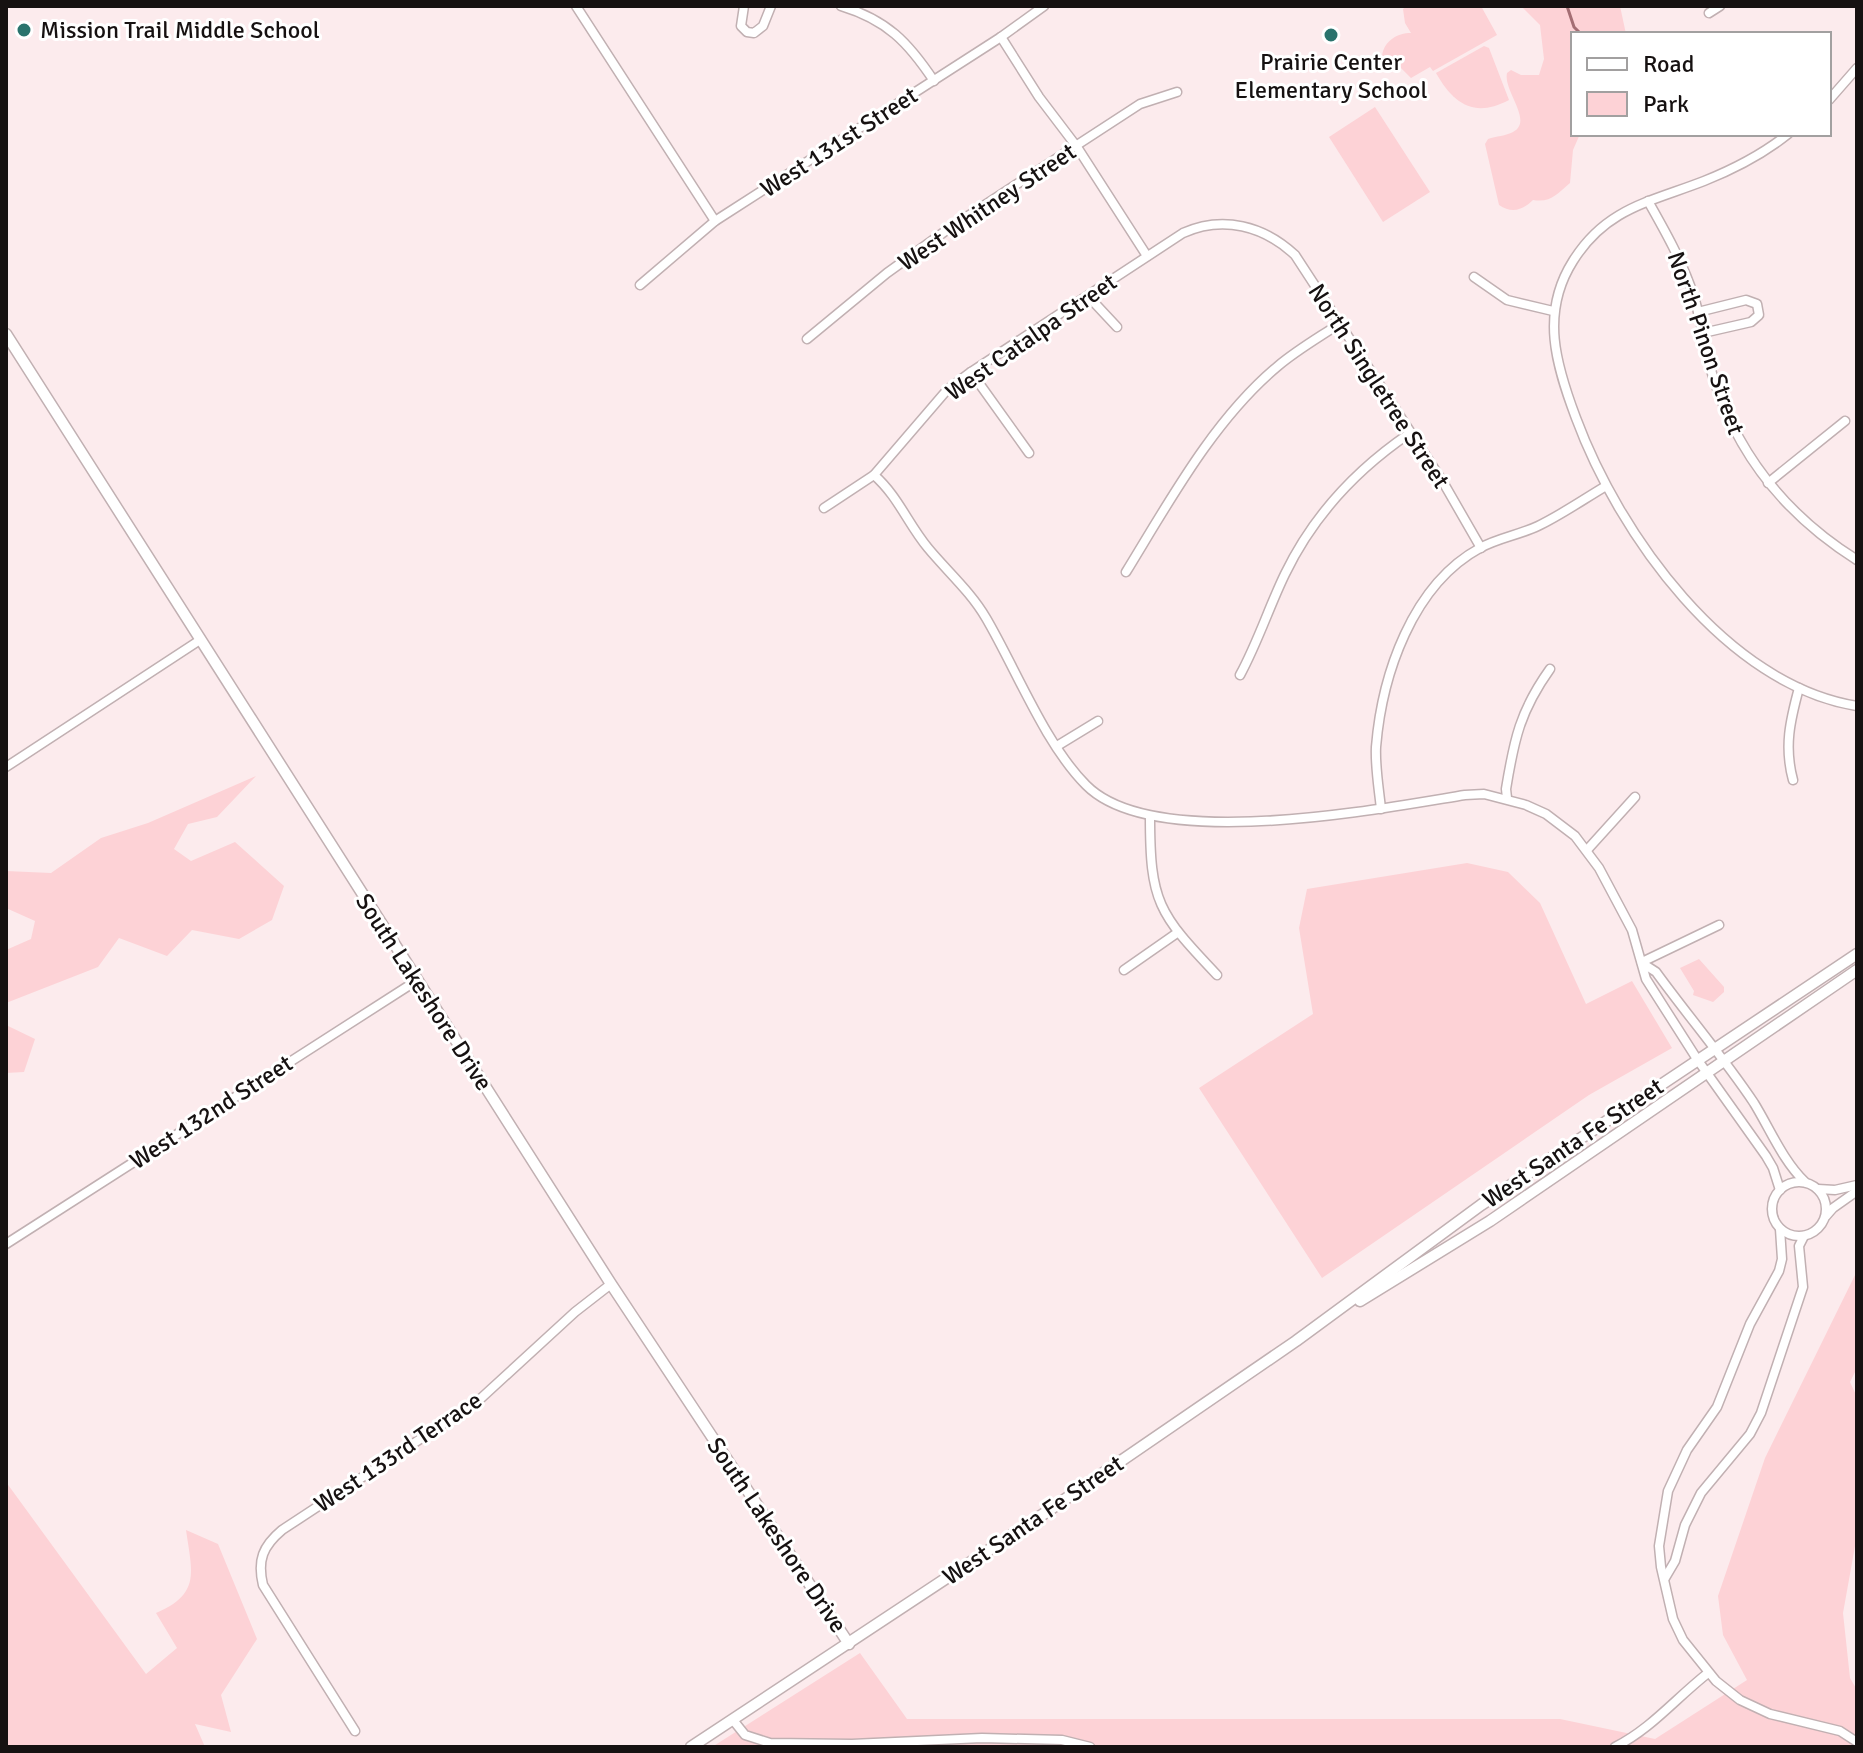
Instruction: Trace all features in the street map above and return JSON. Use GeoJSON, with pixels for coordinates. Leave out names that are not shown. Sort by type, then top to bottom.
{"type":"FeatureCollection","features":[{"type":"Feature","properties":{"kind":"street"},"geometry":{"type":"LineString","coordinates":[[576,6],[715,221]]}},
{"type":"Feature","properties":{"kind":"street"},"geometry":{"type":"LineString","coordinates":[[744,6],[741,26],[747,32],[754,33],[763,26],[771,6]]}},
{"type":"Feature","properties":{"kind":"street"},"geometry":{"type":"LineString","coordinates":[[841,6],[872,18],[895,33],[934,81]]}},
{"type":"Feature","properties":{"kind":"street","name":"West 131st Street"},"geometry":{"type":"LineString","coordinates":[[640,285],[715,221],[934,81],[1044,6]]}},
{"type":"Feature","properties":{"kind":"street"},"geometry":{"type":"LineString","coordinates":[[1709,13],[1720,6]]}},
{"type":"Feature","properties":{"kind":"street"},"geometry":{"type":"LineString","coordinates":[[1001,37],[1147,256]]}},
{"type":"Feature","properties":{"kind":"street"},"geometry":{"type":"LineString","coordinates":[[1831,98],[1857,68]]}},
{"type":"Feature","properties":{"kind":"street","name":"West Whitney Street"},"geometry":{"type":"LineString","coordinates":[[807,339],[926,245],[1140,104],[1177,92]]}},
{"type":"Feature","properties":{"kind":"street"},"geometry":{"type":"LineString","coordinates":[[1785,136],[1724,173],[1621,212],[1608,221],[1581,249],[1567,273],[1553,311],[1556,354],[1583,438],[1606,486],[1658,566],[1704,618],[1760,665],[1822,698],[1857,706]]}},
{"type":"Feature","properties":{"kind":"street","name":"North Pinon Street"},"geometry":{"type":"LineString","coordinates":[[1648,201],[1675,250],[1698,312],[1712,373],[1728,417],[1750,460],[1804,522],[1857,560]]}},
{"type":"Feature","properties":{"kind":"street","name":"West Catalpa Street"},"geometry":{"type":"LineString","coordinates":[[824,508],[874,475],[947,390],[1183,233],[1209,224],[1239,225],[1266,234]]}},
{"type":"Feature","properties":{"kind":"street","name":"North Singletree Street"},"geometry":{"type":"LineString","coordinates":[[1266,234],[1295,255],[1481,548]]}},
{"type":"Feature","properties":{"kind":"street"},"geometry":{"type":"LineString","coordinates":[[1474,277],[1507,300],[1553,311]]}},
{"type":"Feature","properties":{"kind":"street"},"geometry":{"type":"LineString","coordinates":[[1088,296],[1117,327]]}},
{"type":"Feature","properties":{"kind":"street"},"geometry":{"type":"LineString","coordinates":[[1698,312],[1746,300],[1757,304],[1759,315],[1751,322],[1703,333]]}},
{"type":"Feature","properties":{"kind":"street"},"geometry":{"type":"LineString","coordinates":[[1126,572],[1179,486],[1246,398],[1278,366],[1339,324]]}},
{"type":"Feature","properties":{"kind":"street","name":"South Lakeshore Drive"},"geometry":{"type":"LineString","coordinates":[[6,334],[416,981],[611,1284],[849,1644]]}},
{"type":"Feature","properties":{"kind":"street"},"geometry":{"type":"LineString","coordinates":[[971,372],[1029,453]]}},
{"type":"Feature","properties":{"kind":"street"},"geometry":{"type":"LineString","coordinates":[[1768,483],[1845,421]]}},
{"type":"Feature","properties":{"kind":"street"},"geometry":{"type":"LineString","coordinates":[[1240,675],[1257,644],[1284,577],[1315,523],[1356,476],[1410,433]]}},
{"type":"Feature","properties":{"kind":"street"},"geometry":{"type":"LineString","coordinates":[[874,475],[890,489],[927,547],[985,616],[1057,746],[1086,785],[1116,807],[1150,816],[1248,821],[1302,819],[1465,795],[1507,798],[1546,814],[1575,836],[1599,868],[1632,930],[1646,979],[1697,1059],[1766,1156],[1780,1190]]}},
{"type":"Feature","properties":{"kind":"street"},"geometry":{"type":"LineString","coordinates":[[1381,809],[1376,748],[1385,690],[1398,647],[1420,607],[1463,559],[1481,548],[1536,527],[1606,486]]}},
{"type":"Feature","properties":{"kind":"street"},"geometry":{"type":"LineString","coordinates":[[6,767],[200,640]]}},
{"type":"Feature","properties":{"kind":"street"},"geometry":{"type":"LineString","coordinates":[[1507,798],[1518,728],[1534,692],[1550,669]]}},
{"type":"Feature","properties":{"kind":"street"},"geometry":{"type":"LineString","coordinates":[[1793,780],[1787,743],[1799,688]]}},
{"type":"Feature","properties":{"kind":"street"},"geometry":{"type":"LineString","coordinates":[[1057,746],[1098,721]]}},
{"type":"Feature","properties":{"kind":"street"},"geometry":{"type":"LineString","coordinates":[[1587,850],[1635,797]]}},
{"type":"Feature","properties":{"kind":"street"},"geometry":{"type":"LineString","coordinates":[[1150,816],[1149,853],[1153,883],[1166,917],[1217,975]]}},
{"type":"Feature","properties":{"kind":"street"},"geometry":{"type":"LineString","coordinates":[[1642,962],[1719,925]]}},
{"type":"Feature","properties":{"kind":"street"},"geometry":{"type":"LineString","coordinates":[[1124,970],[1177,933]]}},
{"type":"Feature","properties":{"kind":"street","name":"West Santa Fe Street"},"geometry":{"type":"LineString","coordinates":[[691,1747],[849,1644],[1296,1341],[1481,1205],[1857,954]]}},
{"type":"Feature","properties":{"kind":"street"},"geometry":{"type":"LineString","coordinates":[[1642,962],[1656,972],[1714,1048],[1770,1130],[1794,1172],[1818,1189],[1857,1188]]}},
{"type":"Feature","properties":{"kind":"street","name":"West Santa Fe Street"},"geometry":{"type":"LineString","coordinates":[[1296,1341],[1490,1221],[1857,970]]}},
{"type":"Feature","properties":{"kind":"street","name":"West 132nd Street"},"geometry":{"type":"LineString","coordinates":[[6,1244],[416,981]]}},
{"type":"Feature","properties":{"kind":"street"},"geometry":{"type":"LineString","coordinates":[[1805,1182],[1795,1182],[1780,1190],[1775,1197],[1772,1214],[1780,1229],[1782,1259],[1779,1271],[1750,1324],[1717,1407],[1687,1450],[1668,1491],[1659,1546],[1673,1619],[1683,1640],[1708,1673],[1740,1700],[1770,1714],[1840,1731],[1857,1742]]}},
{"type":"Feature","properties":{"kind":"street"},"geometry":{"type":"LineString","coordinates":[[1665,1578],[1675,1561],[1685,1525],[1701,1493],[1750,1434],[1761,1413],[1803,1287],[1799,1246],[1804,1236],[1820,1227],[1833,1208],[1857,1188]]}},
{"type":"Feature","properties":{"kind":"street"},"geometry":{"type":"LineString","coordinates":[[1818,1189],[1825,1200],[1825,1217]]}},
{"type":"Feature","properties":{"kind":"street"},"geometry":{"type":"LineString","coordinates":[[1780,1229],[1788,1234],[1804,1236]]}},
{"type":"Feature","properties":{"kind":"street","name":"West 133rd Terrace"},"geometry":{"type":"LineString","coordinates":[[355,1731],[270,1597],[260,1572],[264,1549],[282,1530],[478,1401],[575,1312],[611,1284]]}},
{"type":"Feature","properties":{"kind":"street"},"geometry":{"type":"LineString","coordinates":[[1615,1747],[1644,1729],[1708,1673]]}},
{"type":"Feature","properties":{"kind":"street"},"geometry":{"type":"LineString","coordinates":[[733,1720],[753,1740],[770,1743],[1020,1739],[1062,1740],[1090,1747]]}},
{"type":"Feature","properties":{"kind":"green space"},"geometry":{"type":"Polygon","coordinates":[[[1407,6],[1481,6],[1497,35],[1433,71],[1430,67],[1411,78],[1382,56],[1385,46],[1392,39],[1411,33],[1405,23],[1403,9],[1407,6]]]}},
{"type":"Feature","properties":{"kind":"green space"},"geometry":{"type":"Polygon","coordinates":[[[1521,6],[1620,6],[1626,32],[1571,32],[1571,136],[1579,136],[1573,150],[1570,183],[1549,199],[1533,200],[1513,210],[1499,205],[1485,144],[1488,139],[1519,127],[1519,113],[1507,73],[1511,70],[1521,75],[1539,75],[1544,59],[1540,25],[1521,6]]]}},
{"type":"Feature","properties":{"kind":"green space"},"geometry":{"type":"Polygon","coordinates":[[[1484,46],[1489,48],[1509,100],[1476,108],[1450,93],[1436,73],[1484,46]]]}},
{"type":"Feature","properties":{"kind":"green space"},"geometry":{"type":"Polygon","coordinates":[[[1375,107],[1430,192],[1383,222],[1329,137],[1375,107]]]}},
{"type":"Feature","properties":{"kind":"green space"},"geometry":{"type":"Polygon","coordinates":[[[256,776],[217,817],[188,824],[174,849],[191,861],[235,842],[284,886],[272,920],[239,939],[192,930],[167,956],[119,938],[98,967],[6,1003],[6,950],[31,939],[35,921],[6,908],[6,871],[51,873],[101,838],[148,823],[256,776]]]}},
{"type":"Feature","properties":{"kind":"green space"},"geometry":{"type":"Polygon","coordinates":[[[1467,863],[1508,872],[1540,903],[1586,1004],[1632,981],[1672,1048],[1589,1095],[1322,1278],[1199,1088],[1313,1014],[1299,928],[1307,889],[1467,863]]]}},
{"type":"Feature","properties":{"kind":"green space"},"geometry":{"type":"Polygon","coordinates":[[[1699,959],[1724,987],[1724,992],[1713,1002],[1693,995],[1694,991],[1680,968],[1699,959]]]}},
{"type":"Feature","properties":{"kind":"green space"},"geometry":{"type":"Polygon","coordinates":[[[6,1025],[35,1039],[24,1072],[6,1073],[6,1025]]]}},
{"type":"Feature","properties":{"kind":"green space"},"geometry":{"type":"Polygon","coordinates":[[[1857,1271],[1857,1368],[1850,1382],[1857,1397],[1857,1535],[1843,1613],[1850,1678],[1857,1690],[1857,1747],[712,1747],[860,1653],[907,1719],[1560,1719],[1655,1739],[1747,1680],[1723,1635],[1718,1596],[1765,1458],[1857,1271]]]}},
{"type":"Feature","properties":{"kind":"green space"},"geometry":{"type":"Polygon","coordinates":[[[6,1482],[146,1674],[177,1648],[156,1613],[181,1598],[187,1589],[191,1570],[186,1530],[218,1544],[257,1639],[221,1695],[231,1732],[195,1724],[205,1747],[6,1747],[6,1482]]]}},
{"type":"Feature","properties":{"kind":"waterway"},"geometry":{"type":"LineString","coordinates":[[1567,6],[1574,27],[1579,32]]}},
{"type":"Feature","properties":{"kind":"place","name":"Mission Trail Middle School"},"geometry":{"type":"Point","coordinates":[24,30]}},
{"type":"Feature","properties":{"kind":"place","name":"Prairie Center Elementary School"},"geometry":{"type":"Point","coordinates":[1331,35]}}]}
